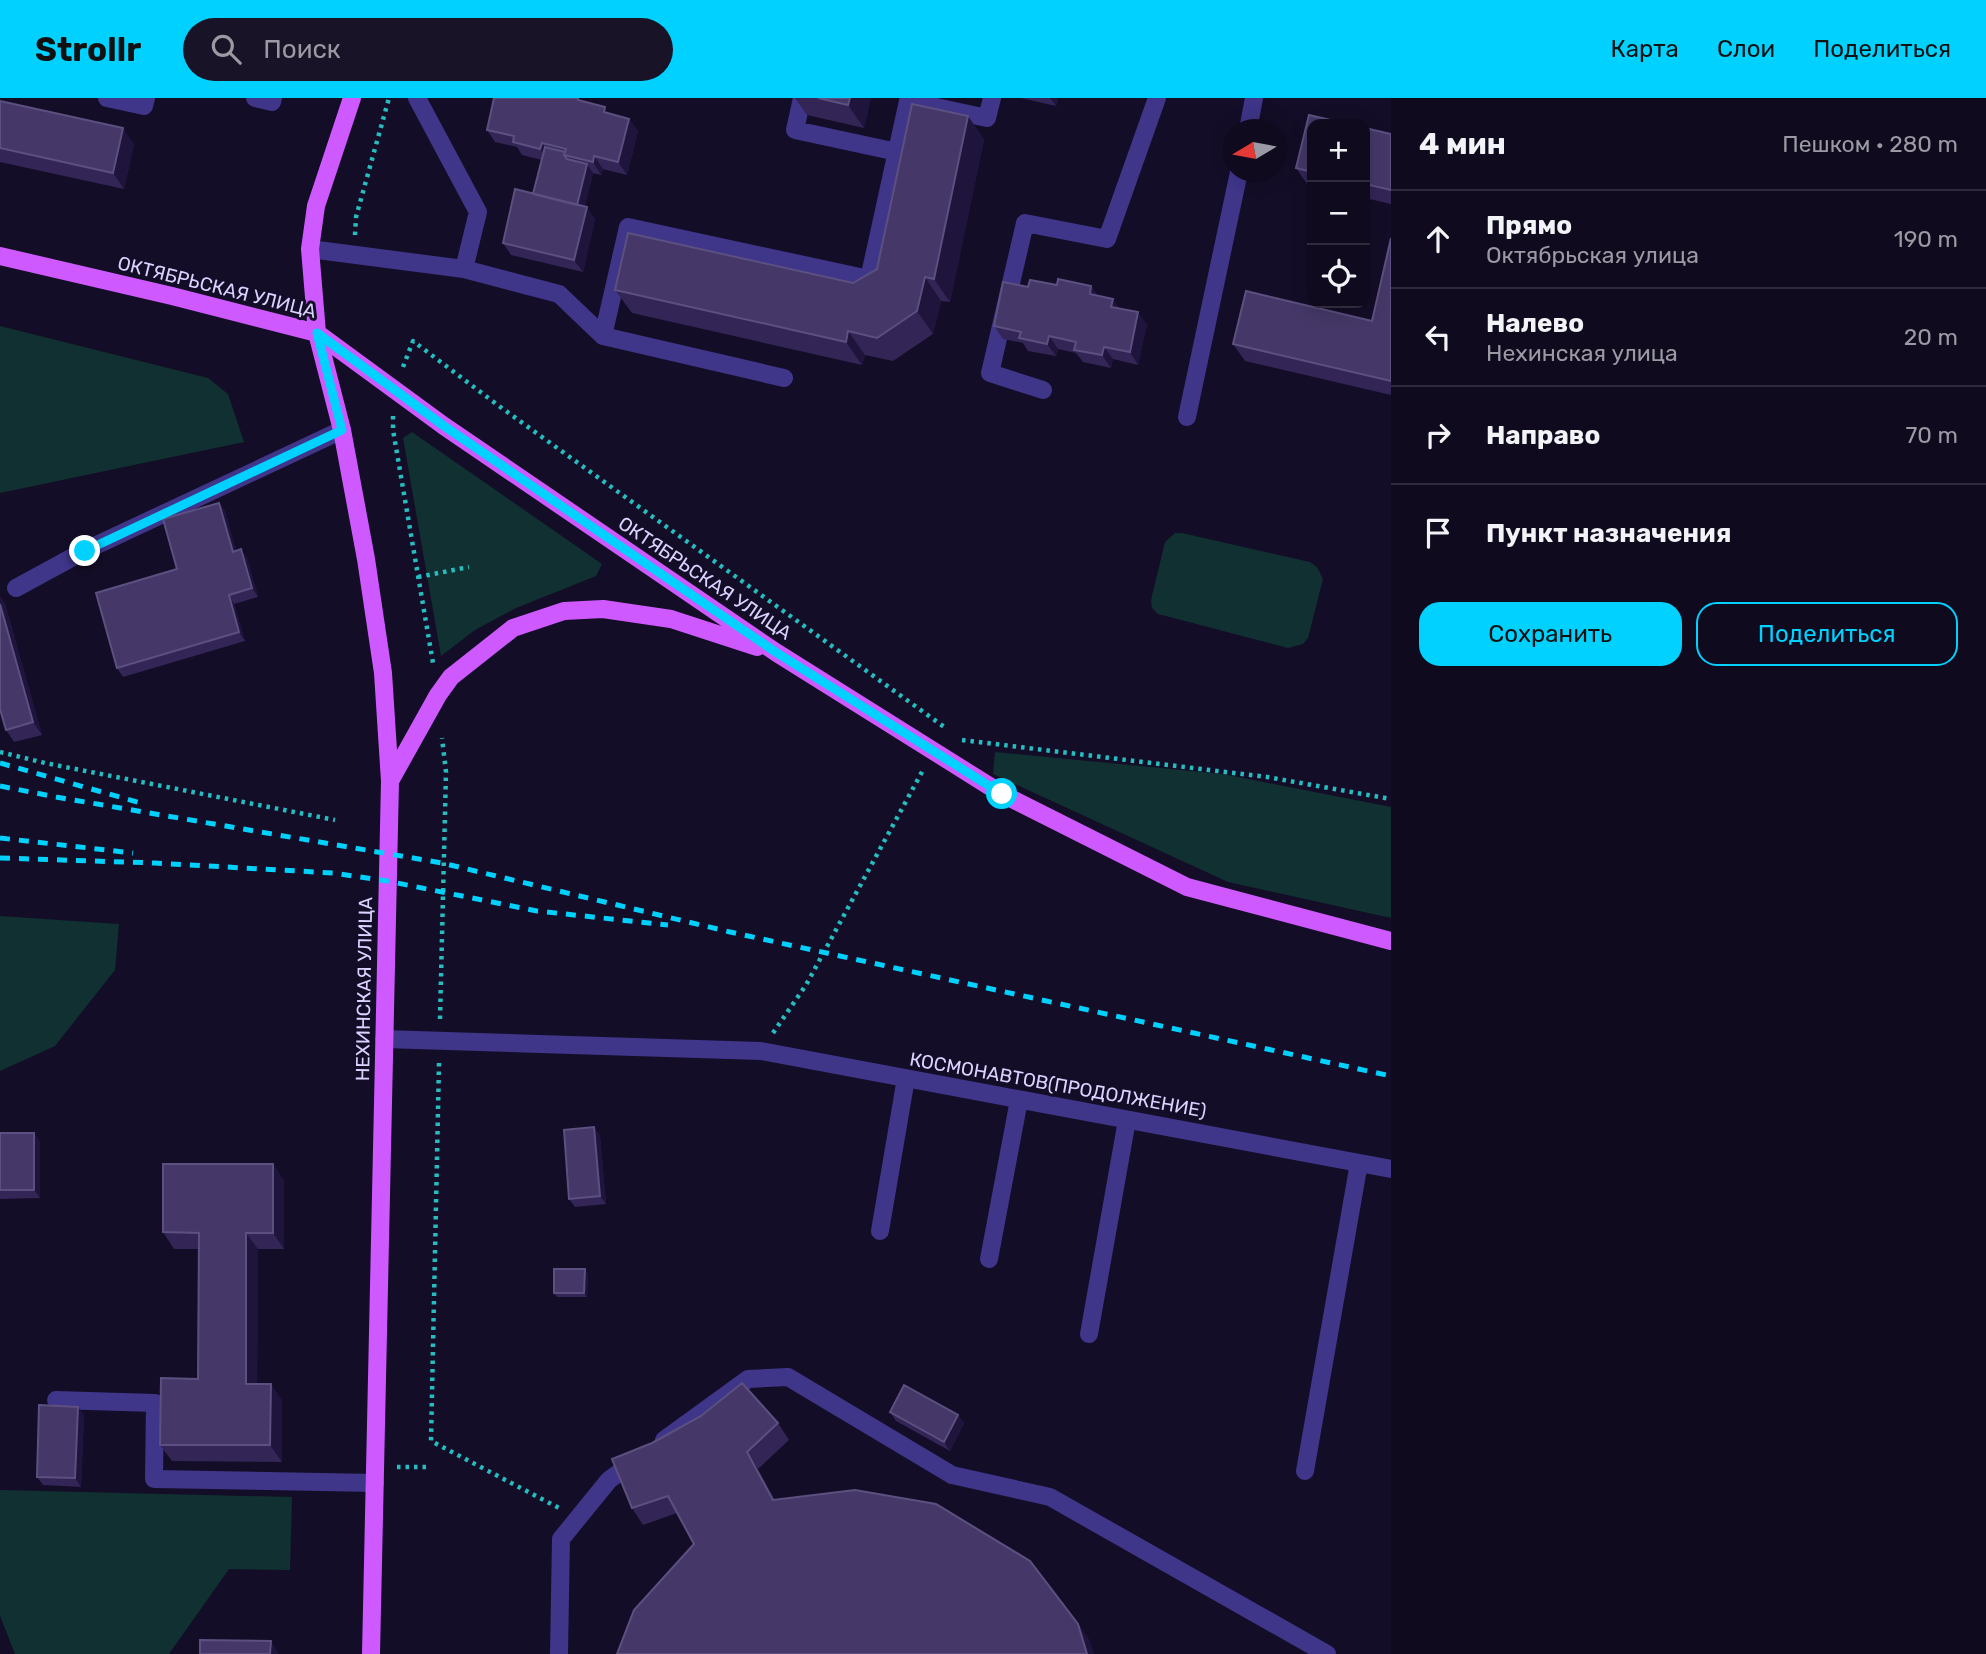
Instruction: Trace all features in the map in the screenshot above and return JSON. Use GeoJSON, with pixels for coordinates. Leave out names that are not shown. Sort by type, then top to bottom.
{"type":"FeatureCollection","features":[{"type":"Feature","properties":{"kind":"main road","name":"НЕХИНСКАЯ УЛИЦА"},"geometry":{"type":"LineString","coordinates":[[352,98],[316,206],[310,249],[317,333],[342,430],[366,559],[383,673],[390,781],[371,1654]]}},
{"type":"Feature","properties":{"kind":"main road","name":"ОКТЯБРЬСКАЯ УЛИЦА"},"geometry":{"type":"LineString","coordinates":[[0,256],[317,333],[777,653],[1002,794],[1187,887],[1391,941]]}},
{"type":"Feature","properties":{"kind":"main road"},"geometry":{"type":"LineString","coordinates":[[390,781],[438,695],[451,677],[513,628],[564,611],[604,609],[671,620],[777,653]]}},
{"type":"Feature","properties":{"kind":"lane"},"geometry":{"type":"LineString","coordinates":[[107,98],[144,106],[146,98]]}},
{"type":"Feature","properties":{"kind":"lane"},"geometry":{"type":"LineString","coordinates":[[255,98],[272,102],[273,98]]}},
{"type":"Feature","properties":{"kind":"lane"},"geometry":{"type":"LineString","coordinates":[[417,98],[478,212],[464,269]]}},
{"type":"Feature","properties":{"kind":"lane"},"geometry":{"type":"LineString","coordinates":[[802,98],[795,130],[897,152]]}},
{"type":"Feature","properties":{"kind":"lane"},"geometry":{"type":"LineString","coordinates":[[603,335],[628,227],[869,279],[908,101],[987,118],[992,98]]}},
{"type":"Feature","properties":{"kind":"lane"},"geometry":{"type":"LineString","coordinates":[[1043,390],[990,373],[1025,223],[1107,239],[1157,98]]}},
{"type":"Feature","properties":{"kind":"lane"},"geometry":{"type":"LineString","coordinates":[[1250,119],[1254,98]]}},
{"type":"Feature","properties":{"kind":"lane"},"geometry":{"type":"LineString","coordinates":[[1186,417],[1237,182]]}},
{"type":"Feature","properties":{"kind":"lane"},"geometry":{"type":"LineString","coordinates":[[310,249],[464,269],[559,293],[603,335],[784,378]]}},
{"type":"Feature","properties":{"kind":"lane"},"geometry":{"type":"LineString","coordinates":[[16,588],[85,551],[342,430]]}},
{"type":"Feature","properties":{"kind":"lane","name":"КОСМОНАВТОВ(ПРОДОЛЖЕНИЕ)"},"geometry":{"type":"LineString","coordinates":[[384,1039],[761,1051],[1391,1169]]}},
{"type":"Feature","properties":{"kind":"lane"},"geometry":{"type":"LineString","coordinates":[[880,1231],[906,1078]]}},
{"type":"Feature","properties":{"kind":"lane"},"geometry":{"type":"LineString","coordinates":[[989,1259],[1018,1100]]}},
{"type":"Feature","properties":{"kind":"lane"},"geometry":{"type":"LineString","coordinates":[[1089,1334],[1127,1120]]}},
{"type":"Feature","properties":{"kind":"lane"},"geometry":{"type":"LineString","coordinates":[[1305,1471],[1359,1163]]}},
{"type":"Feature","properties":{"kind":"lane"},"geometry":{"type":"LineString","coordinates":[[559,1654],[561,1539],[609,1480],[748,1380],[788,1377],[952,1475],[1050,1497],[1327,1654]]}},
{"type":"Feature","properties":{"kind":"lane"},"geometry":{"type":"LineString","coordinates":[[56,1400],[155,1403],[154,1479],[375,1483]]}},
{"type":"Feature","properties":{"kind":"path"},"geometry":{"type":"LineString","coordinates":[[355,235],[356,217],[389,98]]}},
{"type":"Feature","properties":{"kind":"path"},"geometry":{"type":"LineString","coordinates":[[438,695],[393,430],[394,389],[414,341],[499,406],[963,741],[1267,777],[1391,799]]}},
{"type":"Feature","properties":{"kind":"path"},"geometry":{"type":"LineString","coordinates":[[418,578],[469,567]]}},
{"type":"Feature","properties":{"kind":"path"},"geometry":{"type":"LineString","coordinates":[[761,1051],[806,985],[948,730]]}},
{"type":"Feature","properties":{"kind":"path"},"geometry":{"type":"LineString","coordinates":[[440,1026],[446,772],[442,734]]}},
{"type":"Feature","properties":{"kind":"path"},"geometry":{"type":"LineString","coordinates":[[0,752],[335,820]]}},
{"type":"Feature","properties":{"kind":"path"},"geometry":{"type":"LineString","coordinates":[[439,1054],[432,1441],[559,1507],[561,1539]]}},
{"type":"Feature","properties":{"kind":"green space"},"geometry":{"type":"Polygon","coordinates":[[[0,326],[208,378],[228,394],[244,442],[0,493],[0,326]]]}},
{"type":"Feature","properties":{"kind":"green space"},"geometry":{"type":"Polygon","coordinates":[[[412,432],[602,564],[596,576],[516,608],[475,630],[441,656],[403,438],[412,432]]]}},
{"type":"Feature","properties":{"kind":"green space"},"geometry":{"type":"Polygon","coordinates":[[[1175,533],[1310,562],[1317,567],[1323,579],[1308,638],[1303,644],[1288,648],[1158,614],[1152,608],[1151,600],[1165,542],[1175,533]]]}},
{"type":"Feature","properties":{"kind":"green space"},"geometry":{"type":"Polygon","coordinates":[[[995,752],[1223,774],[1391,807],[1391,918],[1228,882],[993,774],[995,752]]]}},
{"type":"Feature","properties":{"kind":"green space"},"geometry":{"type":"Polygon","coordinates":[[[0,916],[119,924],[115,970],[55,1046],[0,1071],[0,916]]]}},
{"type":"Feature","properties":{"kind":"green space"},"geometry":{"type":"Polygon","coordinates":[[[0,1490],[292,1497],[290,1570],[229,1569],[169,1654],[15,1654],[0,1616],[0,1490]]]}},
{"type":"Feature","properties":{"kind":"building"},"geometry":{"type":"Polygon","coordinates":[[[494,98],[578,98],[605,107],[604,112],[629,119],[618,162],[594,156],[593,162],[564,155],[566,149],[542,143],[540,149],[513,142],[514,136],[487,130],[494,98]]]}},
{"type":"Feature","properties":{"kind":"building"},"geometry":{"type":"Polygon","coordinates":[[[818,98],[850,98],[848,105],[818,98]]]}},
{"type":"Feature","properties":{"kind":"building"},"geometry":{"type":"Polygon","coordinates":[[[0,101],[123,128],[113,173],[0,148],[0,101]]]}},
{"type":"Feature","properties":{"kind":"building"},"geometry":{"type":"Polygon","coordinates":[[[912,104],[968,116],[934,279],[925,277],[917,311],[877,338],[848,331],[846,342],[615,290],[628,233],[853,283],[877,269],[912,104]]]}},
{"type":"Feature","properties":{"kind":"building"},"geometry":{"type":"Polygon","coordinates":[[[1309,115],[1326,119],[1308,119],[1309,115]]]}},
{"type":"Feature","properties":{"kind":"building"},"geometry":{"type":"Polygon","coordinates":[[[1307,123],[1307,171],[1296,168],[1307,123]]]}},
{"type":"Feature","properties":{"kind":"building"},"geometry":{"type":"Polygon","coordinates":[[[1370,129],[1391,134],[1391,190],[1370,185],[1370,129]]]}},
{"type":"Feature","properties":{"kind":"building"},"geometry":{"type":"Polygon","coordinates":[[[545,147],[565,152],[567,159],[587,164],[577,205],[533,194],[545,147]]]}},
{"type":"Feature","properties":{"kind":"building"},"geometry":{"type":"Polygon","coordinates":[[[515,189],[587,207],[574,260],[503,243],[515,189]]]}},
{"type":"Feature","properties":{"kind":"building"},"geometry":{"type":"Polygon","coordinates":[[[1391,238],[1391,381],[1233,344],[1246,291],[1307,306],[1307,308],[1372,321],[1391,238]]]}},
{"type":"Feature","properties":{"kind":"building"},"geometry":{"type":"Polygon","coordinates":[[[1058,279],[1091,286],[1090,294],[1113,299],[1111,307],[1138,312],[1130,352],[1104,347],[1102,355],[1074,350],[1076,342],[1049,336],[1047,344],[1019,338],[1021,332],[994,326],[1003,282],[1028,287],[1030,280],[1057,285],[1058,279]]]}},
{"type":"Feature","properties":{"kind":"building"},"geometry":{"type":"Polygon","coordinates":[[[219,503],[233,552],[241,549],[252,588],[229,595],[239,632],[117,668],[96,593],[177,569],[163,519],[219,503]]]}},
{"type":"Feature","properties":{"kind":"building"},"geometry":{"type":"Polygon","coordinates":[[[0,604],[33,722],[6,730],[0,709],[0,604]]]}},
{"type":"Feature","properties":{"kind":"building"},"geometry":{"type":"Polygon","coordinates":[[[594,1127],[600,1196],[569,1199],[564,1130],[594,1127]]]}},
{"type":"Feature","properties":{"kind":"building"},"geometry":{"type":"Polygon","coordinates":[[[0,1133],[34,1133],[34,1190],[0,1190],[0,1133]]]}},
{"type":"Feature","properties":{"kind":"building"},"geometry":{"type":"Polygon","coordinates":[[[163,1164],[273,1164],[273,1233],[246,1233],[246,1384],[271,1384],[270,1445],[160,1445],[161,1378],[198,1379],[199,1233],[163,1232],[163,1164]]]}},
{"type":"Feature","properties":{"kind":"building"},"geometry":{"type":"Polygon","coordinates":[[[554,1269],[585,1269],[584,1293],[554,1293],[554,1269]]]}},
{"type":"Feature","properties":{"kind":"building"},"geometry":{"type":"Polygon","coordinates":[[[742,1383],[778,1423],[747,1452],[773,1500],[855,1490],[936,1504],[1030,1561],[1078,1624],[1087,1654],[617,1654],[634,1610],[694,1544],[668,1496],[632,1508],[612,1459],[652,1443],[701,1416],[742,1383]]]}},
{"type":"Feature","properties":{"kind":"building"},"geometry":{"type":"Polygon","coordinates":[[[904,1385],[958,1415],[944,1442],[890,1412],[904,1385]]]}},
{"type":"Feature","properties":{"kind":"building"},"geometry":{"type":"Polygon","coordinates":[[[39,1405],[78,1407],[75,1478],[37,1477],[39,1405]]]}},
{"type":"Feature","properties":{"kind":"building"},"geometry":{"type":"Polygon","coordinates":[[[200,1640],[271,1641],[270,1654],[200,1654],[200,1640]]]}},
{"type":"Feature","properties":{"kind":"railway"},"geometry":{"type":"LineString","coordinates":[[0,763],[144,804]]}},
{"type":"Feature","properties":{"kind":"railway"},"geometry":{"type":"LineString","coordinates":[[0,786],[442,863],[730,932],[1391,1076]]}},
{"type":"Feature","properties":{"kind":"railway"},"geometry":{"type":"LineString","coordinates":[[0,838],[133,853]]}},
{"type":"Feature","properties":{"kind":"railway"},"geometry":{"type":"LineString","coordinates":[[0,858],[333,873],[537,911],[668,925]]}},
{"type":"Feature","properties":{"kind":"route"},"geometry":{"type":"LineString","coordinates":[[85,551],[342,430],[317,333],[444,426],[777,653],[1002,794]]}}]}
